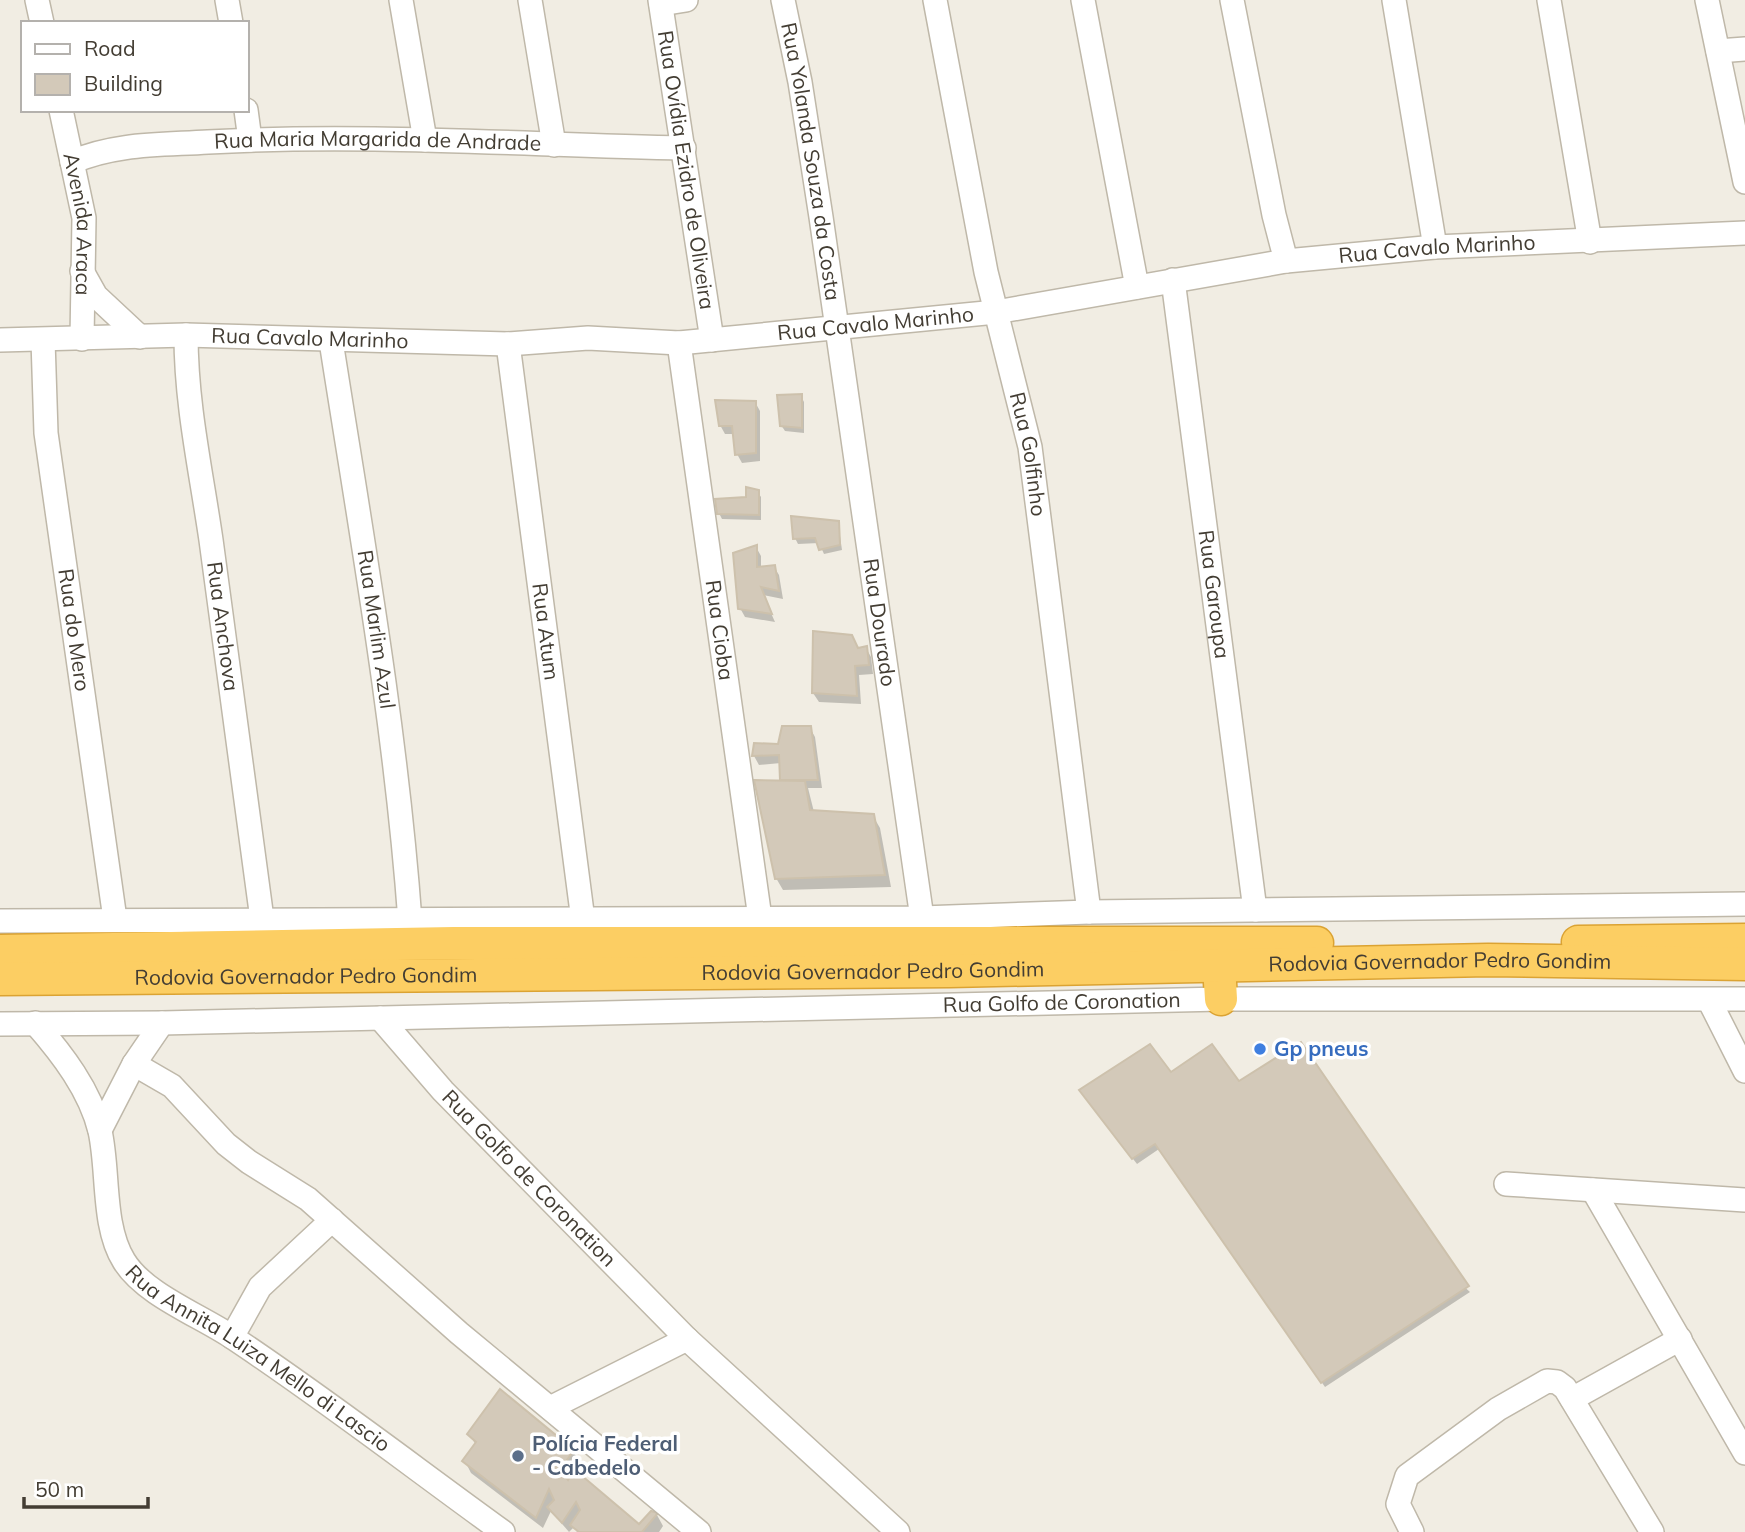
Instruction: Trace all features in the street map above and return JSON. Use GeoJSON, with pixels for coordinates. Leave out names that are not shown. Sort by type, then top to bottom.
{"type":"FeatureCollection","features":[{"type":"Feature","properties":{"kind":"highway","name":"Rodovia Governador Pedro Gondim"},"geometry":{"type":"LineString","coordinates":[[0,951],[454,943],[1745,940]]}},
{"type":"Feature","properties":{"kind":"highway","name":"Rodovia Governador Pedro Gondim"},"geometry":{"type":"LineString","coordinates":[[0,979],[1219,966],[1488,960],[1745,964]]}},
{"type":"Feature","properties":{"kind":"highway"},"geometry":{"type":"LineString","coordinates":[[1219,966],[1221,999]]}},
{"type":"Feature","properties":{"kind":"street"},"geometry":{"type":"LineString","coordinates":[[37,0],[42,21]]}},
{"type":"Feature","properties":{"kind":"street"},"geometry":{"type":"LineString","coordinates":[[227,0],[231,21]]}},
{"type":"Feature","properties":{"kind":"street"},"geometry":{"type":"LineString","coordinates":[[401,0],[425,140]]}},
{"type":"Feature","properties":{"kind":"street"},"geometry":{"type":"LineString","coordinates":[[530,0],[554,145]]}},
{"type":"Feature","properties":{"kind":"street"},"geometry":{"type":"LineString","coordinates":[[660,2],[686,0]]}},
{"type":"Feature","properties":{"kind":"street","name":"Rua Yolanda Souza da Costa"},"geometry":{"type":"LineString","coordinates":[[783,0],[800,82],[836,326]]}},
{"type":"Feature","properties":{"kind":"street","name":"Rua Golfinho"},"geometry":{"type":"LineString","coordinates":[[935,0],[996,312],[1030,447],[1089,912]]}},
{"type":"Feature","properties":{"kind":"street"},"geometry":{"type":"LineString","coordinates":[[1083,0],[1137,287]]}},
{"type":"Feature","properties":{"kind":"street"},"geometry":{"type":"LineString","coordinates":[[1231,0],[1286,261]]}},
{"type":"Feature","properties":{"kind":"street"},"geometry":{"type":"LineString","coordinates":[[1394,0],[1435,247]]}},
{"type":"Feature","properties":{"kind":"street"},"geometry":{"type":"LineString","coordinates":[[1549,0],[1590,242]]}},
{"type":"Feature","properties":{"kind":"street"},"geometry":{"type":"LineString","coordinates":[[1707,0],[1745,183]]}},
{"type":"Feature","properties":{"kind":"street","name":"Rua Ovídia Ezidro de Oliveira"},"geometry":{"type":"LineString","coordinates":[[660,2],[712,340]]}},
{"type":"Feature","properties":{"kind":"street"},"geometry":{"type":"LineString","coordinates":[[1718,51],[1745,48]]}},
{"type":"Feature","properties":{"kind":"street","name":"Avenida Araca"},"geometry":{"type":"LineString","coordinates":[[61,112],[84,218],[82,339]]}},
{"type":"Feature","properties":{"kind":"street"},"geometry":{"type":"LineString","coordinates":[[246,112],[250,140]]}},
{"type":"Feature","properties":{"kind":"street","name":"Rua Maria Margarida de Andrade"},"geometry":{"type":"LineString","coordinates":[[72,162],[92,153],[121,147],[250,140],[425,140],[684,148]]}},
{"type":"Feature","properties":{"kind":"street","name":"Rua Cavalo Marinho"},"geometry":{"type":"LineString","coordinates":[[0,340],[186,335],[508,344],[588,338],[679,343],[996,312],[1286,261],[1435,247],[1745,233]]}},
{"type":"Feature","properties":{"kind":"street"},"geometry":{"type":"LineString","coordinates":[[82,271],[96,296],[140,337]]}},
{"type":"Feature","properties":{"kind":"street","name":"Rua Garoupa"},"geometry":{"type":"LineString","coordinates":[[1173,280],[1255,910]]}},
{"type":"Feature","properties":{"kind":"street","name":"Rua Dourado"},"geometry":{"type":"LineString","coordinates":[[836,326],[922,918]]}},
{"type":"Feature","properties":{"kind":"street","name":"Rua Anchova"},"geometry":{"type":"LineString","coordinates":[[186,335],[186,374],[194,447],[210,534],[262,919]]}},
{"type":"Feature","properties":{"kind":"street","name":"Rua do Mero"},"geometry":{"type":"LineString","coordinates":[[43,340],[46,433],[115,919]]}},
{"type":"Feature","properties":{"kind":"street","name":"Rua Marlim Azul"},"geometry":{"type":"LineString","coordinates":[[331,341],[405,849],[410,921]]}},
{"type":"Feature","properties":{"kind":"street","name":"Rua Cioba"},"geometry":{"type":"LineString","coordinates":[[679,343],[760,918]]}},
{"type":"Feature","properties":{"kind":"street","name":"Rua Atum"},"geometry":{"type":"LineString","coordinates":[[508,344],[583,920]]}},
{"type":"Feature","properties":{"kind":"street"},"geometry":{"type":"LineString","coordinates":[[0,921],[922,918],[1089,912],[1745,904]]}},
{"type":"Feature","properties":{"kind":"street","name":"Rua Golfo de Coronation"},"geometry":{"type":"LineString","coordinates":[[0,1024],[162,1023],[1221,999],[1745,999]]}},
{"type":"Feature","properties":{"kind":"street"},"geometry":{"type":"LineString","coordinates":[[1709,1000],[1735,1032],[1745,1070]]}},
{"type":"Feature","properties":{"kind":"street","name":"Rua Golfo de Coronation"},"geometry":{"type":"LineString","coordinates":[[380,1018],[443,1091],[687,1339],[898,1532]]}},
{"type":"Feature","properties":{"kind":"street","name":"Rua Annita Luiza Mello di Lascio"},"geometry":{"type":"LineString","coordinates":[[35,1023],[63,1055],[100,1130],[106,1193],[117,1244],[125,1264],[140,1281],[232,1337],[503,1532]]}},
{"type":"Feature","properties":{"kind":"street"},"geometry":{"type":"LineString","coordinates":[[100,1130],[134,1064],[162,1023]]}},
{"type":"Feature","properties":{"kind":"street"},"geometry":{"type":"LineString","coordinates":[[134,1064],[172,1086],[226,1144],[249,1162],[308,1199],[459,1333],[699,1532]]}},
{"type":"Feature","properties":{"kind":"street"},"geometry":{"type":"LineString","coordinates":[[1506,1184],[1745,1200]]}},
{"type":"Feature","properties":{"kind":"street"},"geometry":{"type":"LineString","coordinates":[[1593,1190],[1745,1452]]}},
{"type":"Feature","properties":{"kind":"street"},"geometry":{"type":"LineString","coordinates":[[232,1337],[260,1287],[332,1220]]}},
{"type":"Feature","properties":{"kind":"street"},"geometry":{"type":"LineString","coordinates":[[550,1408],[687,1339]]}},
{"type":"Feature","properties":{"kind":"street"},"geometry":{"type":"LineString","coordinates":[[1572,1399],[1679,1339]]}},
{"type":"Feature","properties":{"kind":"street"},"geometry":{"type":"LineString","coordinates":[[1412,1532],[1398,1504],[1407,1476],[1498,1409],[1548,1381],[1557,1382],[1572,1399],[1652,1532]]}},
{"type":"Feature","properties":{"kind":"building"},"geometry":{"type":"Polygon","coordinates":[[[802,394],[802,428],[780,426],[777,395],[802,394]]]}},
{"type":"Feature","properties":{"kind":"building"},"geometry":{"type":"Polygon","coordinates":[[[715,400],[756,401],[756,453],[735,455],[732,426],[719,426],[715,400]]]}},
{"type":"Feature","properties":{"kind":"building"},"geometry":{"type":"Polygon","coordinates":[[[746,487],[759,490],[759,515],[717,514],[715,499],[746,497],[746,487]]]}},
{"type":"Feature","properties":{"kind":"building"},"geometry":{"type":"Polygon","coordinates":[[[791,516],[839,521],[840,545],[819,550],[815,538],[793,539],[791,516]]]}},
{"type":"Feature","properties":{"kind":"building"},"geometry":{"type":"Polygon","coordinates":[[[757,545],[757,567],[775,565],[779,591],[761,587],[772,614],[738,609],[733,553],[757,545]]]}},
{"type":"Feature","properties":{"kind":"building"},"geometry":{"type":"Polygon","coordinates":[[[813,631],[852,635],[858,648],[867,646],[869,665],[855,666],[857,696],[812,693],[813,631]]]}},
{"type":"Feature","properties":{"kind":"building"},"geometry":{"type":"Polygon","coordinates":[[[782,726],[811,726],[818,780],[780,780],[779,755],[752,756],[754,743],[778,744],[782,726]]]}},
{"type":"Feature","properties":{"kind":"building"},"geometry":{"type":"Polygon","coordinates":[[[754,780],[805,781],[810,810],[874,814],[885,875],[775,879],[754,780]]]}},
{"type":"Feature","properties":{"kind":"building"},"geometry":{"type":"Polygon","coordinates":[[[1301,1042],[1469,1286],[1321,1383],[1155,1144],[1132,1159],[1079,1090],[1150,1044],[1171,1072],[1212,1044],[1239,1081],[1301,1042]]]}},
{"type":"Feature","properties":{"kind":"building","name":"Polícia Federal - Cabedelo"},"geometry":{"type":"Polygon","coordinates":[[[500,1389],[574,1450],[560,1470],[568,1480],[574,1469],[639,1524],[651,1511],[658,1513],[642,1532],[579,1532],[570,1525],[580,1510],[576,1502],[562,1523],[547,1507],[554,1500],[549,1489],[536,1518],[462,1461],[476,1442],[467,1434],[500,1389]]]}},
{"type":"Feature","properties":{"kind":"place","name":"Gp pneus"},"geometry":{"type":"Point","coordinates":[1260,1049]}},
{"type":"Feature","properties":{"kind":"place","name":"Polícia Federal - Cabedelo"},"geometry":{"type":"Point","coordinates":[518,1456]}}]}
